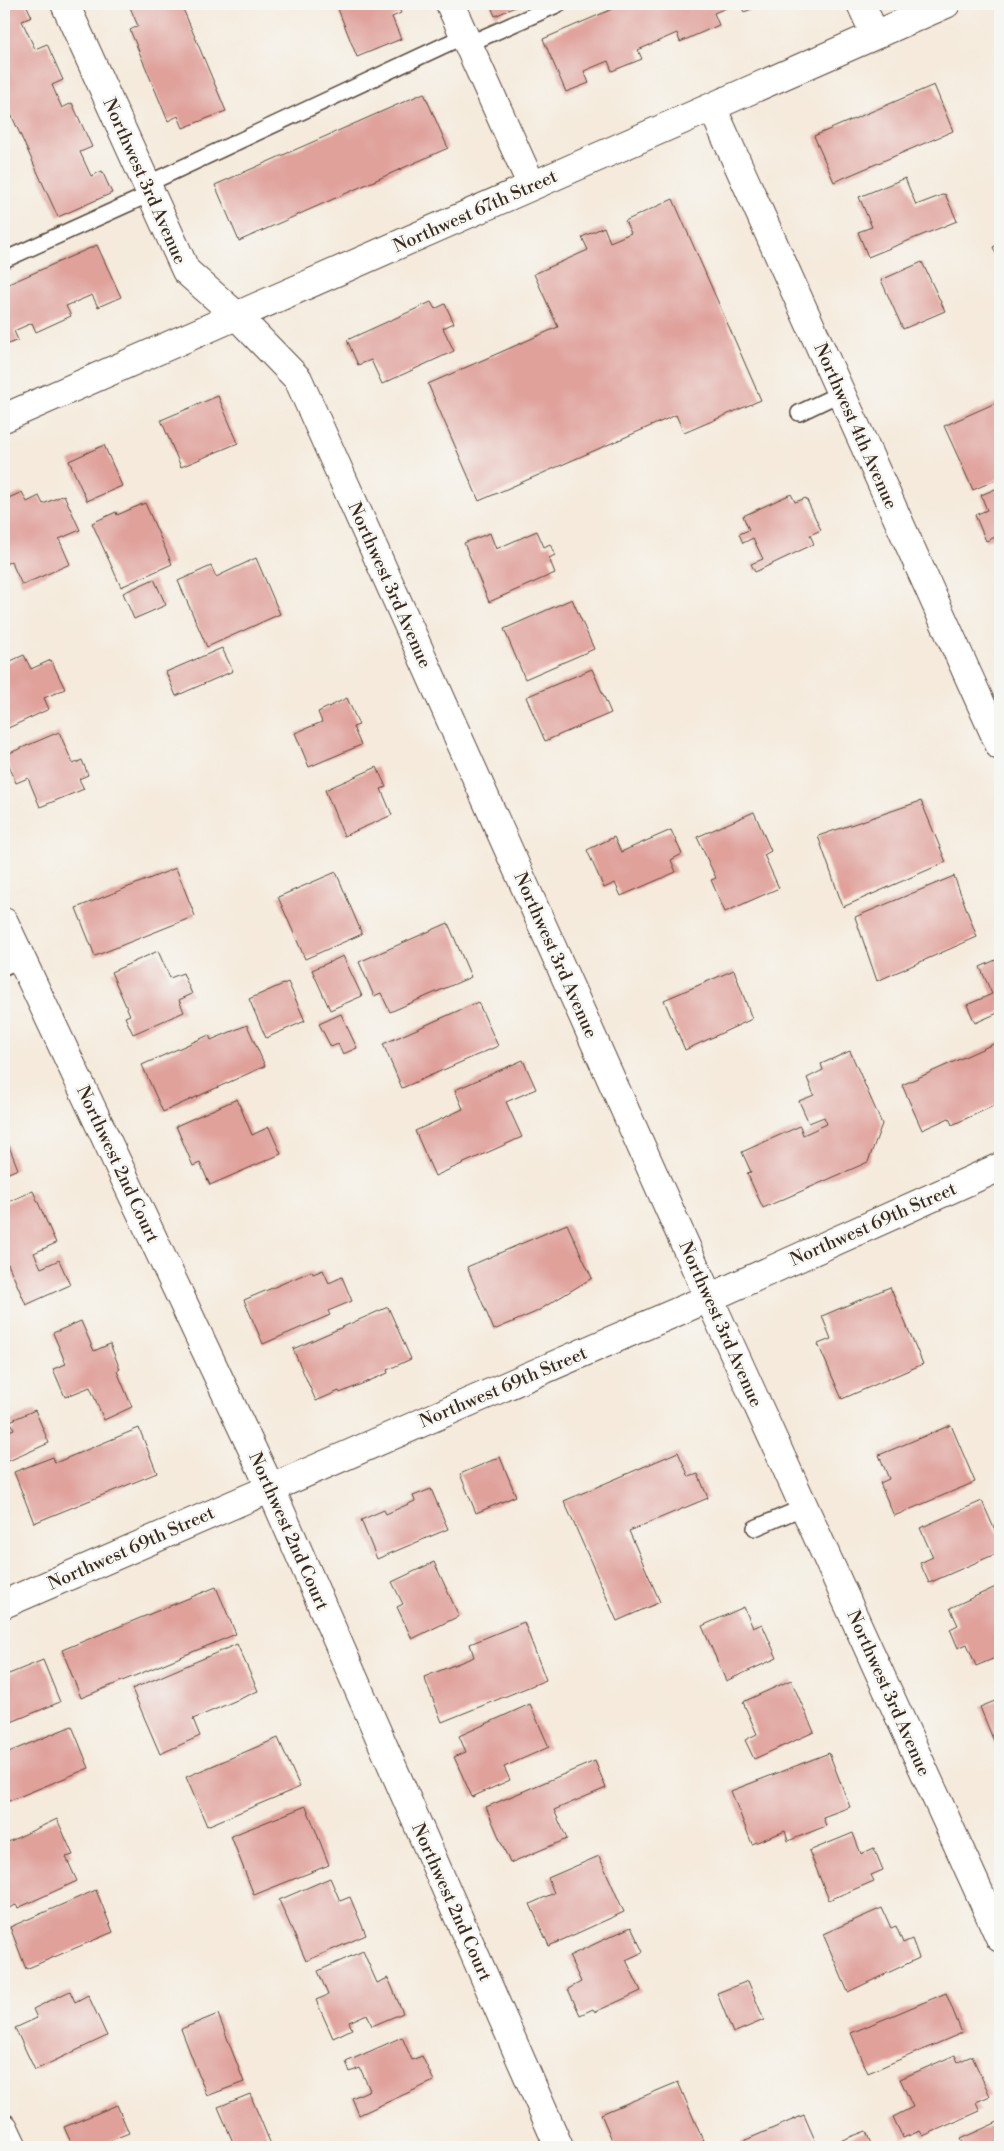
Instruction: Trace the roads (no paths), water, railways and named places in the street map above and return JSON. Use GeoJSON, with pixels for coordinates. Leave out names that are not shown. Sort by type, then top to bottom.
{"type":"FeatureCollection","features":[{"type":"Feature","properties":{"kind":"street","name":"Northwest 3rd Avenue"},"geometry":{"type":"LineString","coordinates":[[65,4],[186,271],[237,316],[298,379],[709,1298],[1000,1938]]}},
{"type":"Feature","properties":{"kind":"street"},"geometry":{"type":"LineString","coordinates":[[450,4],[532,186]]}},
{"type":"Feature","properties":{"kind":"street"},"geometry":{"type":"LineString","coordinates":[[861,4],[875,35]]}},
{"type":"Feature","properties":{"kind":"street","name":"Northwest 67th Street"},"geometry":{"type":"LineString","coordinates":[[4,418],[946,4]]}},
{"type":"Feature","properties":{"kind":"street","name":"Northwest 4th Avenue"},"geometry":{"type":"LineString","coordinates":[[712,106],[1000,746]]}},
{"type":"Feature","properties":{"kind":"street","name":"Northwest 2nd Court"},"geometry":{"type":"LineString","coordinates":[[4,922],[12,963],[270,1487],[559,2147]]}},
{"type":"Feature","properties":{"kind":"street","name":"Northwest 69th Street"},"geometry":{"type":"LineString","coordinates":[[4,1604],[709,1298],[1000,1167]]}},
{"type":"Feature","properties":{"kind":"street"},"geometry":{"type":"LineString","coordinates":[[4,2128],[13,2147]]}},
{"type":"Feature","properties":{"kind":"lane"},"geometry":{"type":"LineString","coordinates":[[4,260],[149,189],[466,40],[559,4]]}},
{"type":"Feature","properties":{"kind":"lane"},"geometry":{"type":"LineString","coordinates":[[799,413],[841,393]]}},
{"type":"Feature","properties":{"kind":"lane"},"geometry":{"type":"LineString","coordinates":[[755,1528],[804,1507]]}}]}
